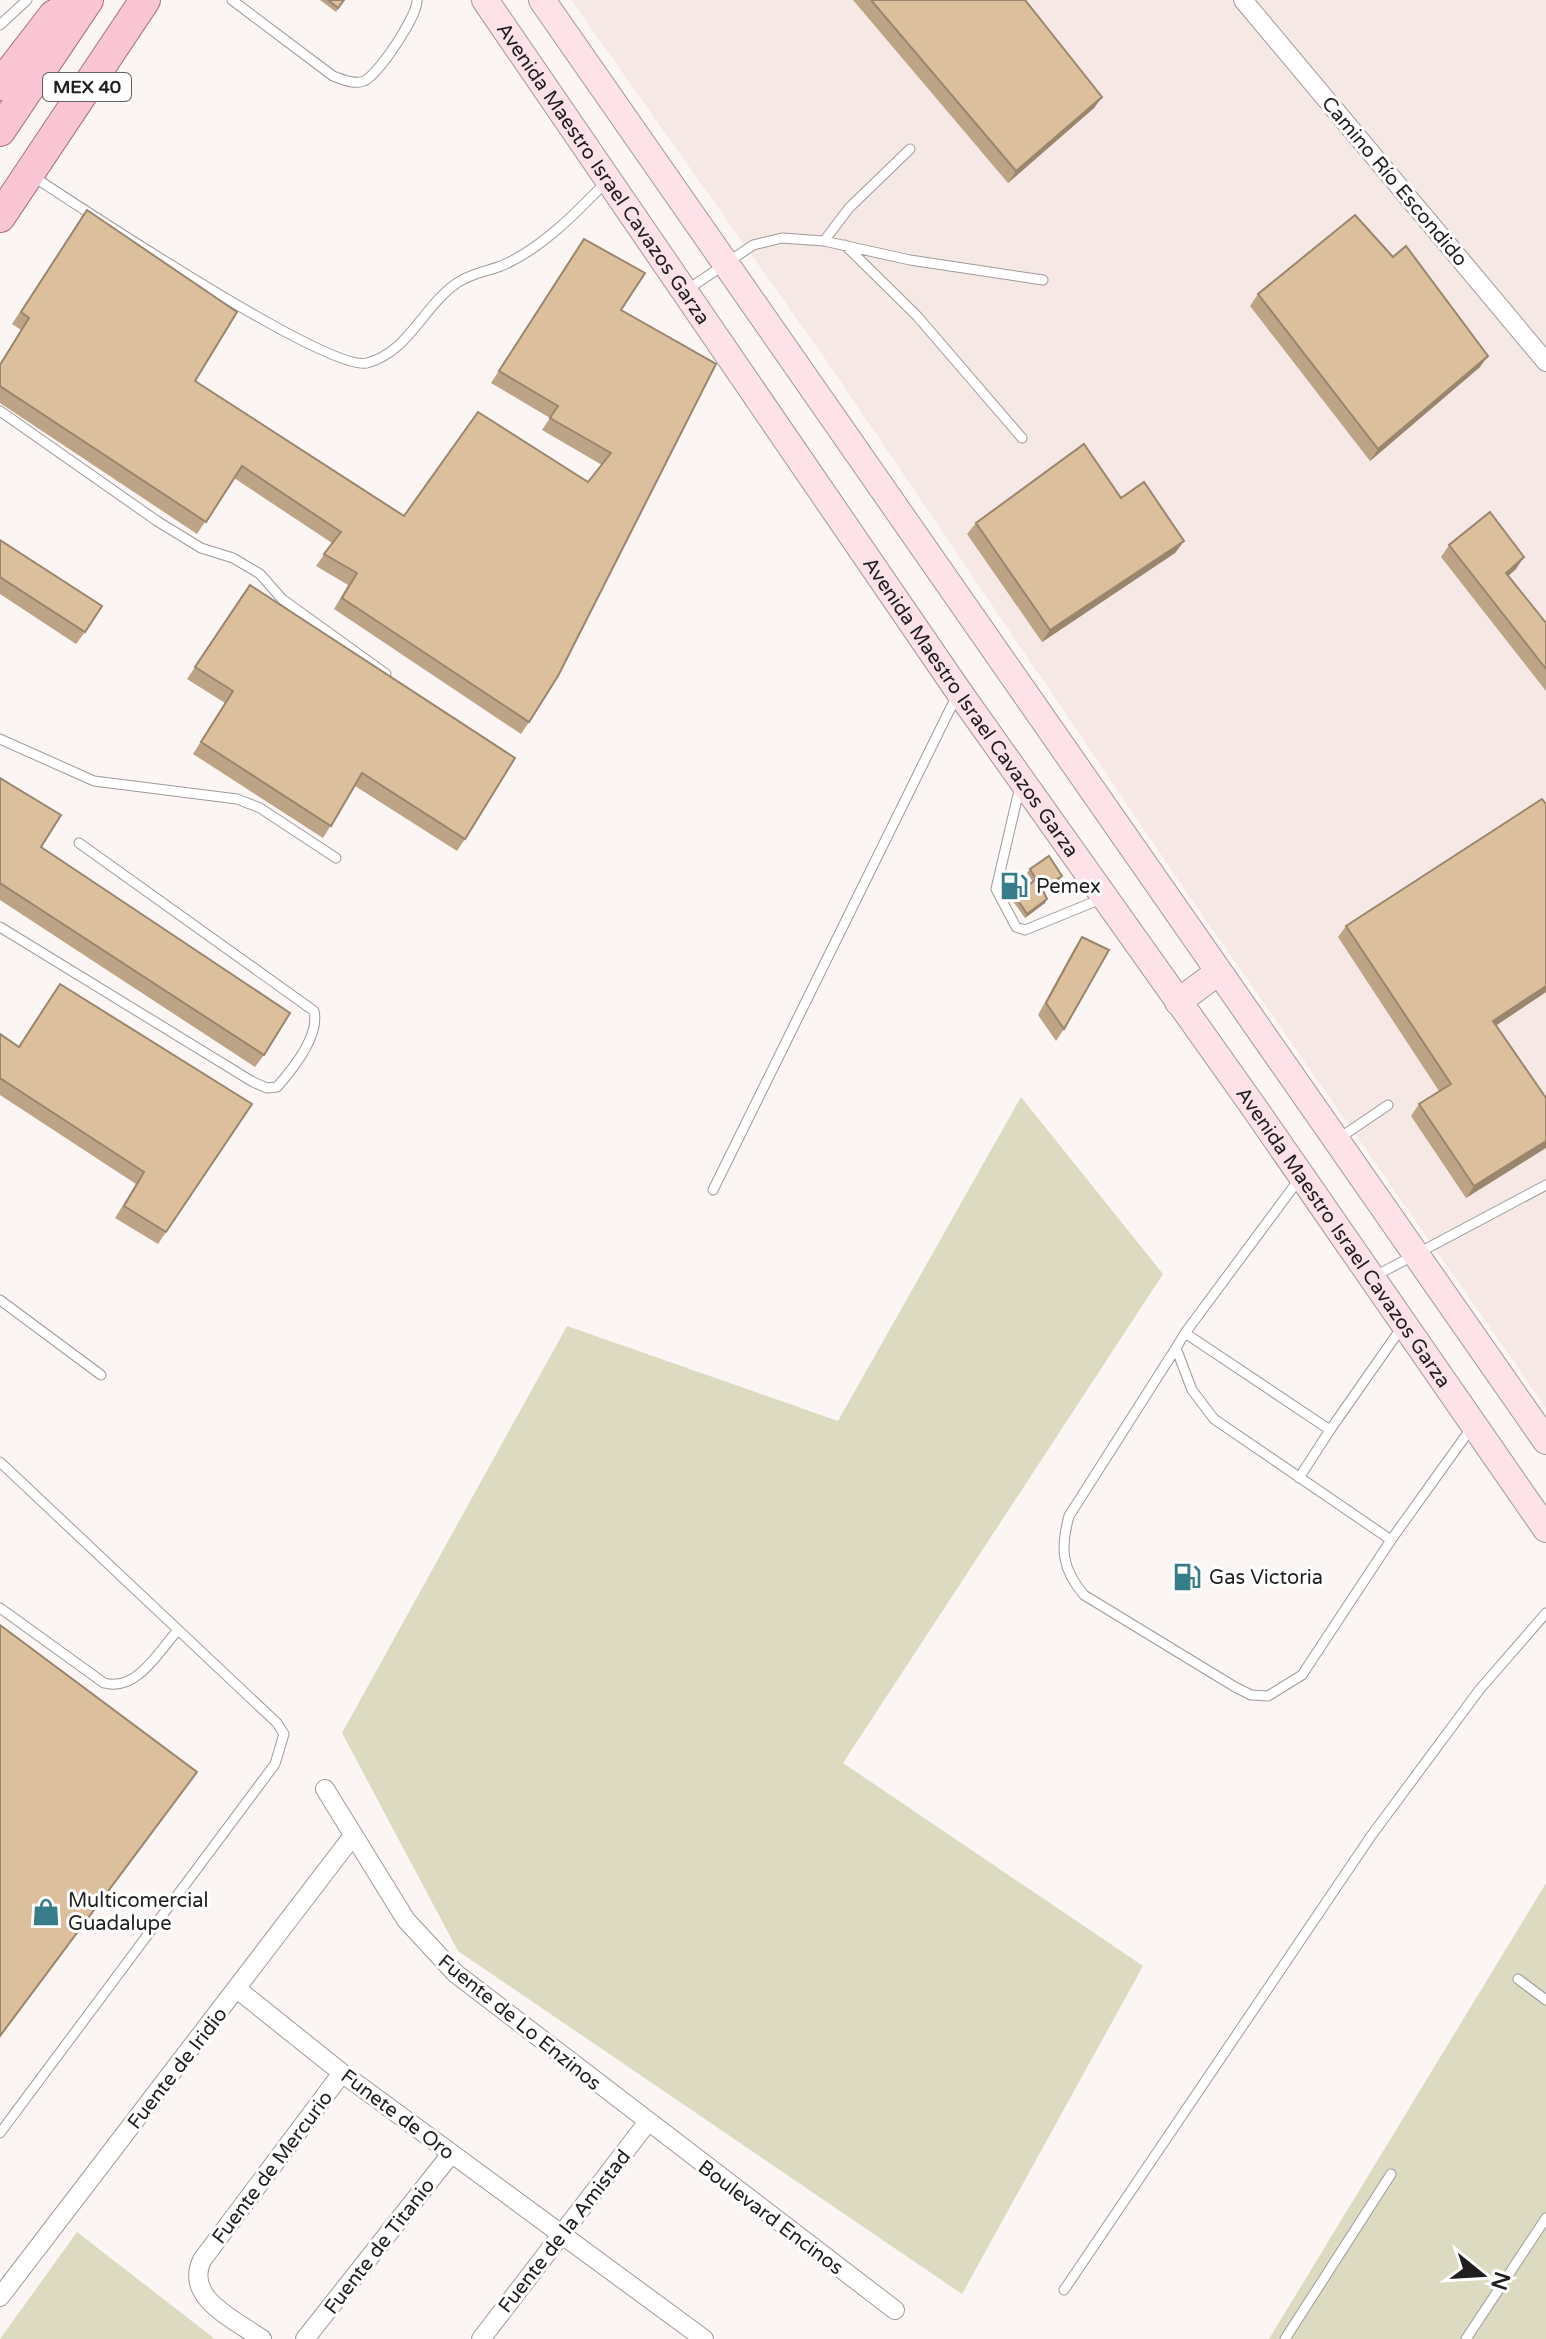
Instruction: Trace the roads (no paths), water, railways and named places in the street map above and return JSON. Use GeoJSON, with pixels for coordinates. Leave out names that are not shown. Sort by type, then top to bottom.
{"type":"FeatureCollection","features":[{"type":"Feature","properties":{"kind":"main road","name":"MEX 40"},"geometry":{"type":"LineString","coordinates":[[0,217],[145,0]]}},
{"type":"Feature","properties":{"kind":"main road","name":"Avenida Maestro Israel Cavazos Garza"},"geometry":{"type":"LineString","coordinates":[[485,0],[687,290],[959,692],[1302,1175],[1546,1529]]}},
{"type":"Feature","properties":{"kind":"main road"},"geometry":{"type":"LineString","coordinates":[[542,0],[945,576],[1290,1078],[1546,1441]]}},
{"type":"Feature","properties":{"kind":"main road","name":"MEX 40"},"geometry":{"type":"LineString","coordinates":[[0,131],[84,5]]}},
{"type":"Feature","properties":{"kind":"main road"},"geometry":{"type":"LineString","coordinates":[[0,85],[54,15],[84,5]]}},
{"type":"Feature","properties":{"kind":"main road"},"geometry":{"type":"LineString","coordinates":[[1178,1002],[1217,973]]}},
{"type":"Feature","properties":{"kind":"main road"},"geometry":{"type":"LineString","coordinates":[[1253,1106],[1290,1078]]}},
{"type":"Feature","properties":{"kind":"street","name":"Camino Río Escondido"},"geometry":{"type":"LineString","coordinates":[[1243,0],[1546,362]]}},
{"type":"Feature","properties":{"kind":"street","name":"Fuente de Lo Enzinos"},"geometry":{"type":"LineString","coordinates":[[325,1789],[406,1920],[430,1949],[455,1973],[647,2123]]}},
{"type":"Feature","properties":{"kind":"street","name":"Fuente de Iridio"},"geometry":{"type":"LineString","coordinates":[[0,2297],[352,1837]]}},
{"type":"Feature","properties":{"kind":"street","name":"Funete de Oro"},"geometry":{"type":"LineString","coordinates":[[237,1989],[342,2073],[704,2339]]}},
{"type":"Feature","properties":{"kind":"street","name":"Fuente de Mercurio"},"geometry":{"type":"LineString","coordinates":[[262,2339],[199,2290],[195,2274],[202,2260],[342,2073]]}},
{"type":"Feature","properties":{"kind":"street","name":"Fuente de la Amistad"},"geometry":{"type":"LineString","coordinates":[[481,2339],[647,2123]]}},
{"type":"Feature","properties":{"kind":"street","name":"Boulevard Encinos"},"geometry":{"type":"LineString","coordinates":[[647,2123],[895,2310]]}},
{"type":"Feature","properties":{"kind":"street","name":"Fuente de Titanio"},"geometry":{"type":"LineString","coordinates":[[305,2338],[451,2154]]}},
{"type":"Feature","properties":{"kind":"lane"},"geometry":{"type":"LineString","coordinates":[[0,25],[27,0]]}},
{"type":"Feature","properties":{"kind":"lane"},"geometry":{"type":"LineString","coordinates":[[239,2],[333,76],[349,82],[365,81],[377,69],[413,17],[417,0]]}},
{"type":"Feature","properties":{"kind":"lane"},"geometry":{"type":"LineString","coordinates":[[824,241],[849,208],[910,149]]}},
{"type":"Feature","properties":{"kind":"lane"},"geometry":{"type":"LineString","coordinates":[[29,174],[252,312],[339,359],[363,364],[384,357],[401,344],[450,288],[474,272],[500,266],[526,252],[608,180]]}},
{"type":"Feature","properties":{"kind":"lane"},"geometry":{"type":"LineString","coordinates":[[687,290],[753,245],[782,238],[824,241],[910,260],[1043,280]]}},
{"type":"Feature","properties":{"kind":"lane"},"geometry":{"type":"LineString","coordinates":[[845,245],[917,316],[1022,438]]}},
{"type":"Feature","properties":{"kind":"lane"},"geometry":{"type":"LineString","coordinates":[[0,411],[157,521],[201,548],[233,558],[260,574],[282,599],[386,674]]}},
{"type":"Feature","properties":{"kind":"lane"},"geometry":{"type":"LineString","coordinates":[[713,1190],[959,692]]}},
{"type":"Feature","properties":{"kind":"lane"},"geometry":{"type":"LineString","coordinates":[[0,739],[94,781],[237,799],[260,808],[336,858]]}},
{"type":"Feature","properties":{"kind":"lane"},"geometry":{"type":"LineString","coordinates":[[1022,779],[996,889],[1016,927],[1025,930],[1105,897]]}},
{"type":"Feature","properties":{"kind":"lane"},"geometry":{"type":"LineString","coordinates":[[0,927],[253,1082],[267,1088],[277,1087],[313,1033],[316,1021],[314,1011],[79,843]]}},
{"type":"Feature","properties":{"kind":"lane"},"geometry":{"type":"LineString","coordinates":[[1335,1142],[1388,1105]]}},
{"type":"Feature","properties":{"kind":"lane"},"geometry":{"type":"LineString","coordinates":[[1302,1175],[1185,1333],[1069,1516],[1062,1541],[1063,1560],[1070,1579],[1084,1595],[1235,1687],[1251,1695],[1268,1696],[1302,1675],[1391,1540],[1474,1424]]}},
{"type":"Feature","properties":{"kind":"lane"},"geometry":{"type":"LineString","coordinates":[[1372,1277],[1546,1185]]}},
{"type":"Feature","properties":{"kind":"lane"},"geometry":{"type":"LineString","coordinates":[[0,1300],[101,1375]]}},
{"type":"Feature","properties":{"kind":"lane"},"geometry":{"type":"LineString","coordinates":[[1299,1478],[1404,1324]]}},
{"type":"Feature","properties":{"kind":"lane"},"geometry":{"type":"LineString","coordinates":[[1185,1333],[1330,1430]]}},
{"type":"Feature","properties":{"kind":"lane"},"geometry":{"type":"LineString","coordinates":[[1176,1348],[1192,1390],[1214,1419],[1391,1540]]}},
{"type":"Feature","properties":{"kind":"lane"},"geometry":{"type":"LineString","coordinates":[[0,1462],[277,1723],[284,1734],[275,1764],[0,2133]]}},
{"type":"Feature","properties":{"kind":"lane"},"geometry":{"type":"LineString","coordinates":[[0,1608],[104,1683],[118,1686],[131,1682],[178,1630]]}},
{"type":"Feature","properties":{"kind":"lane"},"geometry":{"type":"LineString","coordinates":[[1064,2290],[1371,1836],[1480,1689],[1546,1613]]}},
{"type":"Feature","properties":{"kind":"lane"},"geometry":{"type":"LineString","coordinates":[[1518,1979],[1546,2000]]}},
{"type":"Feature","properties":{"kind":"lane"},"geometry":{"type":"LineString","coordinates":[[1285,2339],[1391,2174]]}},
{"type":"Feature","properties":{"kind":"lane"},"geometry":{"type":"LineString","coordinates":[[1466,2339],[1546,2218]]}},
{"type":"Feature","properties":{"kind":"place","name":"Pemex"},"geometry":{"type":"Point","coordinates":[1014,886]}},
{"type":"Feature","properties":{"kind":"place","name":"Gas Victoria"},"geometry":{"type":"Point","coordinates":[1187,1577]}},
{"type":"Feature","properties":{"kind":"place","name":"Multicomercial Guadalupe"},"geometry":{"type":"Point","coordinates":[46,1912]}}]}
